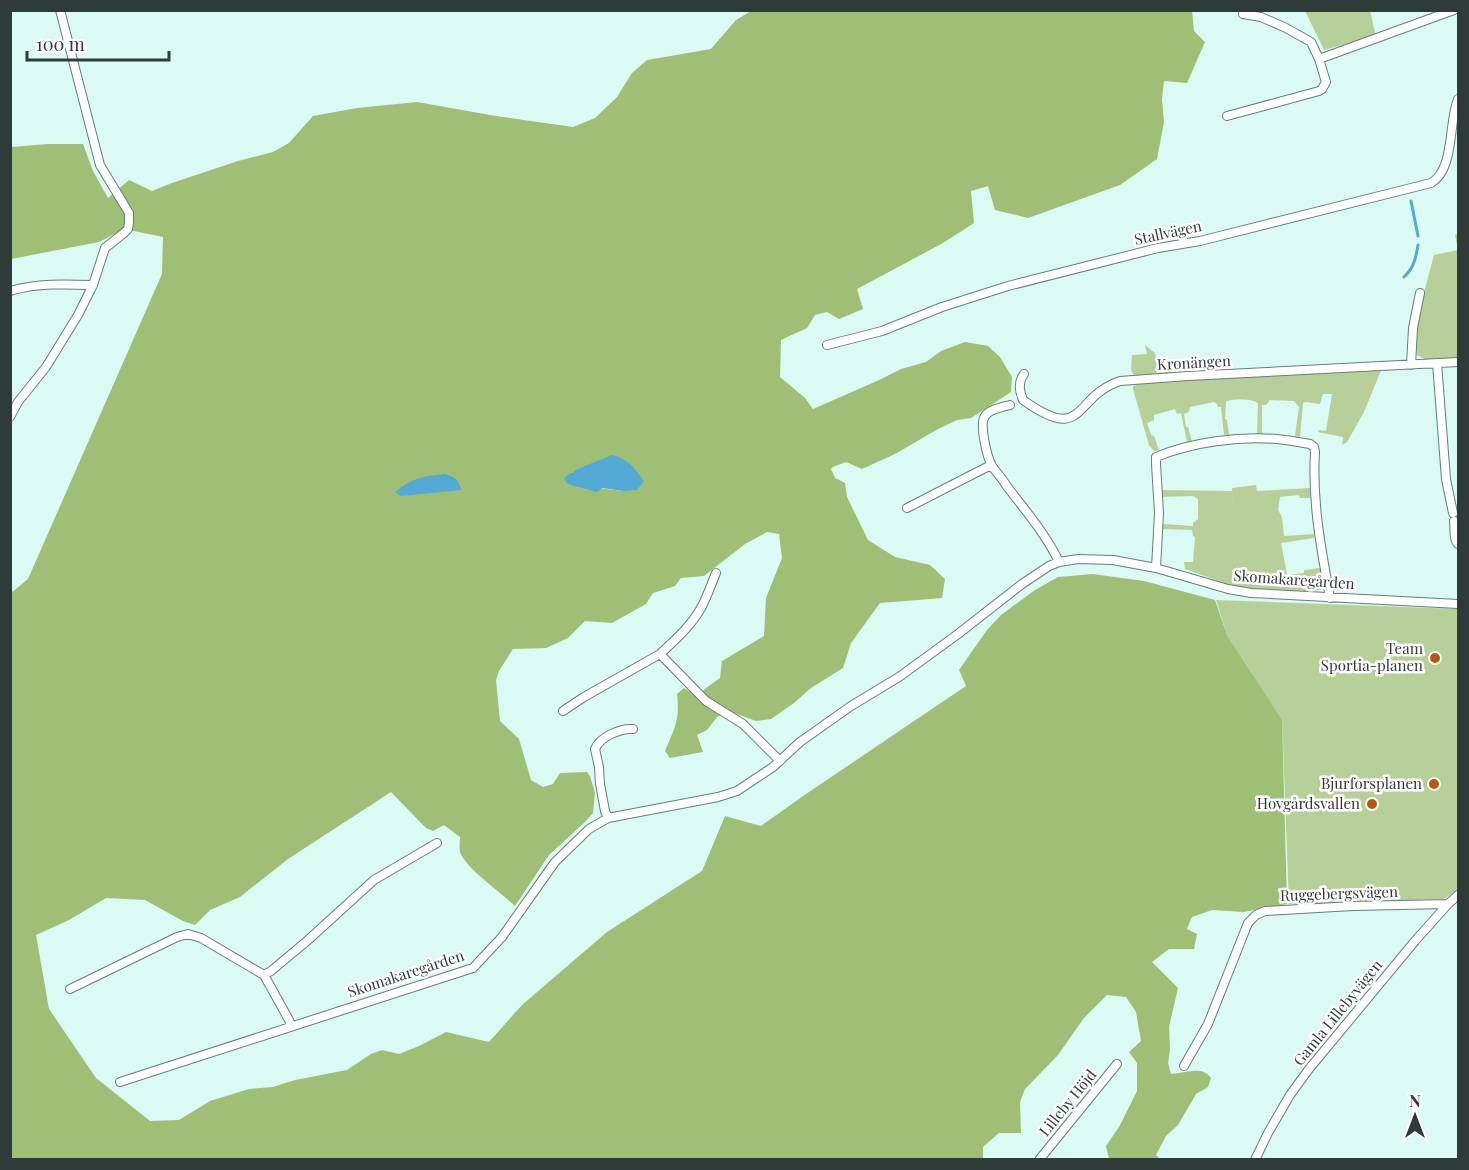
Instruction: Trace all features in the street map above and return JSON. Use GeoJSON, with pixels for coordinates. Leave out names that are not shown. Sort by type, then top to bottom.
{"type":"FeatureCollection","features":[{"type":"Feature","properties":{"kind":"street"},"geometry":{"type":"LineString","coordinates":[[10,417],[18,402],[46,368],[78,315],[93,285],[102,253],[128,229],[130,217],[100,165],[60,10]]}},
{"type":"Feature","properties":{"kind":"street"},"geometry":{"type":"LineString","coordinates":[[1319,58],[1454,10]]}},
{"type":"Feature","properties":{"kind":"street"},"geometry":{"type":"LineString","coordinates":[[1227,116],[1319,91],[1326,82],[1319,58],[1311,42],[1262,17],[1243,14]]}},
{"type":"Feature","properties":{"kind":"street","name":"Stallvägen"},"geometry":{"type":"LineString","coordinates":[[827,345],[882,331],[942,307],[1008,286],[1431,183],[1440,176],[1446,163],[1458,99]]}},
{"type":"Feature","properties":{"kind":"street"},"geometry":{"type":"LineString","coordinates":[[10,291],[46,285],[93,285]]}},
{"type":"Feature","properties":{"kind":"street"},"geometry":{"type":"LineString","coordinates":[[1412,365],[1413,329],[1420,293]]}},
{"type":"Feature","properties":{"kind":"street","name":"Kronängen"},"geometry":{"type":"LineString","coordinates":[[1024,374],[1019,386],[1023,400],[1048,416],[1066,420],[1083,409],[1103,389],[1120,381],[1458,362]]}},
{"type":"Feature","properties":{"kind":"street"},"geometry":{"type":"LineString","coordinates":[[1437,363],[1446,479],[1458,544]]}},
{"type":"Feature","properties":{"kind":"street"},"geometry":{"type":"LineString","coordinates":[[1010,405],[989,412],[983,418],[984,438],[991,465],[1041,532],[1059,562]]}},
{"type":"Feature","properties":{"kind":"street"},"geometry":{"type":"LineString","coordinates":[[1156,568],[1159,513],[1156,457],[1200,444],[1238,439],[1277,439],[1310,444],[1314,447],[1315,452],[1314,485],[1317,526],[1330,598]]}},
{"type":"Feature","properties":{"kind":"street"},"geometry":{"type":"LineString","coordinates":[[907,508],[991,465]]}},
{"type":"Feature","properties":{"kind":"street","name":"Skomakaregården"},"geometry":{"type":"LineString","coordinates":[[120,1082],[473,968],[502,937],[555,862],[589,829],[608,818],[730,794],[756,780],[800,742],[851,706],[899,677],[1022,584],[1059,562],[1085,559],[1113,560],[1156,568],[1228,589],[1251,593],[1458,604]]}},
{"type":"Feature","properties":{"kind":"street"},"geometry":{"type":"LineString","coordinates":[[563,711],[660,654],[676,640],[702,606],[716,573]]}},
{"type":"Feature","properties":{"kind":"street"},"geometry":{"type":"LineString","coordinates":[[660,654],[706,701],[742,724],[780,761]]}},
{"type":"Feature","properties":{"kind":"street"},"geometry":{"type":"LineString","coordinates":[[608,818],[595,749],[607,737],[625,728],[633,729]]}},
{"type":"Feature","properties":{"kind":"street"},"geometry":{"type":"LineString","coordinates":[[264,975],[374,880],[436,843]]}},
{"type":"Feature","properties":{"kind":"street","name":"Gamla Lillebyvägen"},"geometry":{"type":"LineString","coordinates":[[1255,1160],[1294,1088],[1414,941],[1458,896]]}},
{"type":"Feature","properties":{"kind":"street","name":"Ruggebergsvägen"},"geometry":{"type":"LineString","coordinates":[[1184,1066],[1208,1024],[1248,924],[1256,915],[1265,911],[1448,904]]}},
{"type":"Feature","properties":{"kind":"street"},"geometry":{"type":"LineString","coordinates":[[70,989],[177,937],[188,934],[201,938],[264,975],[291,1026]]}},
{"type":"Feature","properties":{"kind":"street","name":"Lilleby Höjd"},"geometry":{"type":"LineString","coordinates":[[1040,1160],[1117,1064]]}},
{"type":"Feature","properties":{"kind":"green space"},"geometry":{"type":"Polygon","coordinates":[[[751,11],[1192,11],[1194,31],[1205,42],[1187,83],[1164,81],[1162,99],[1164,122],[1157,159],[1120,185],[1028,218],[995,210],[988,186],[971,191],[974,223],[943,243],[857,289],[863,309],[839,319],[827,312],[815,315],[807,328],[781,340],[780,377],[805,398],[813,409],[901,369],[926,362],[941,351],[965,342],[988,346],[1000,357],[1012,377],[1011,392],[971,418],[957,420],[862,469],[846,462],[831,469],[835,478],[845,483],[847,497],[868,540],[895,557],[930,565],[945,579],[942,598],[880,603],[851,643],[843,668],[811,688],[771,719],[756,721],[734,713],[718,716],[707,730],[697,735],[703,752],[670,758],[665,751],[676,723],[677,694],[684,688],[697,696],[720,678],[722,661],[764,636],[766,598],[782,558],[779,534],[767,532],[745,544],[704,576],[681,578],[675,586],[653,593],[646,604],[612,623],[585,621],[568,638],[546,648],[513,649],[496,680],[500,721],[519,739],[531,780],[543,787],[553,784],[560,773],[587,772],[595,793],[593,813],[549,855],[515,906],[469,866],[460,850],[460,837],[444,825],[433,831],[426,828],[391,792],[288,859],[240,897],[210,910],[195,925],[145,900],[106,898],[69,920],[36,935],[49,1009],[96,1078],[150,1121],[179,1120],[210,1101],[249,1089],[273,1087],[295,1080],[347,1070],[371,1054],[382,1050],[399,1054],[446,1032],[489,1042],[522,1005],[607,932],[702,871],[725,816],[761,826],[966,686],[959,670],[987,630],[1001,615],[1035,590],[1058,577],[1093,574],[1144,581],[1215,600],[1227,635],[1282,720],[1287,904],[1244,912],[1212,910],[1192,917],[1187,929],[1197,934],[1194,949],[1169,949],[1152,962],[1178,988],[1169,1027],[1168,1063],[1171,1074],[1203,1072],[1211,1078],[1208,1087],[1196,1094],[1178,1125],[1166,1136],[1156,1155],[1160,1159],[1109,1159],[1106,1146],[1119,1127],[1137,1091],[1137,1063],[1129,1052],[1141,1041],[1136,1012],[1126,997],[1107,995],[1084,1018],[1058,1055],[1025,1089],[1020,1102],[1021,1133],[999,1133],[983,1147],[983,1159],[11,1159],[11,593],[28,579],[162,274],[163,237],[124,229],[99,242],[11,259],[11,147],[83,144],[93,171],[108,198],[129,180],[152,191],[238,161],[273,152],[289,143],[313,116],[357,108],[417,102],[573,127],[595,118],[617,97],[632,73],[647,60],[711,49],[736,20],[751,11]],[[591,464],[571,473],[567,484],[623,491],[591,464]]]}},
{"type":"Feature","properties":{"kind":"green space"},"geometry":{"type":"Polygon","coordinates":[[[1305,11],[1370,11],[1376,36],[1324,50],[1305,11]]]}},
{"type":"Feature","properties":{"kind":"green space"},"geometry":{"type":"Polygon","coordinates":[[[1458,234],[1458,250],[1455,235],[1458,234]]]}},
{"type":"Feature","properties":{"kind":"green space"},"geometry":{"type":"Polygon","coordinates":[[[1458,250],[1458,360],[1429,361],[1417,355],[1414,341],[1419,311],[1434,255],[1458,250]]]}},
{"type":"Feature","properties":{"kind":"green space"},"geometry":{"type":"Polygon","coordinates":[[[1145,345],[1155,353],[1156,360],[1169,359],[1171,374],[1134,375],[1131,370],[1132,355],[1147,354],[1145,345]]]}},
{"type":"Feature","properties":{"kind":"green space"},"geometry":{"type":"Polygon","coordinates":[[[1382,368],[1364,412],[1347,442],[1342,445],[1343,437],[1318,432],[1319,430],[1326,431],[1332,394],[1323,394],[1320,404],[1303,403],[1300,437],[1295,436],[1299,407],[1294,401],[1270,400],[1266,405],[1262,405],[1262,434],[1257,434],[1258,403],[1254,401],[1242,399],[1226,401],[1225,419],[1229,435],[1224,435],[1221,407],[1217,404],[1214,402],[1190,407],[1189,412],[1184,414],[1192,441],[1187,442],[1181,413],[1177,414],[1175,409],[1154,415],[1154,420],[1147,423],[1159,450],[1154,451],[1149,445],[1133,389],[1133,386],[1148,381],[1382,368]]]}},
{"type":"Feature","properties":{"kind":"green space"},"geometry":{"type":"Polygon","coordinates":[[[1256,485],[1257,491],[1310,488],[1310,498],[1300,498],[1299,495],[1280,497],[1278,510],[1282,517],[1284,536],[1314,534],[1314,538],[1281,543],[1287,574],[1304,573],[1304,570],[1320,568],[1324,582],[1321,590],[1246,588],[1185,569],[1184,562],[1193,562],[1195,537],[1192,530],[1161,529],[1163,524],[1193,526],[1198,519],[1198,499],[1193,496],[1161,497],[1160,490],[1232,491],[1233,505],[1232,488],[1256,485]]]}},
{"type":"Feature","properties":{"kind":"green space","name":"Hovgårdsvallen"},"geometry":{"type":"Polygon","coordinates":[[[1216,600],[1458,609],[1458,889],[1444,899],[1289,904],[1282,720],[1227,635],[1216,600]]]}},
{"type":"Feature","properties":{"kind":"water"},"geometry":{"type":"Polygon","coordinates":[[[612,455],[627,462],[644,481],[637,490],[602,488],[597,492],[567,484],[564,478],[575,470],[612,455]]]}},
{"type":"Feature","properties":{"kind":"water"},"geometry":{"type":"Polygon","coordinates":[[[445,474],[456,479],[461,490],[401,496],[395,492],[418,478],[445,474]]]}},
{"type":"Feature","properties":{"kind":"waterway"},"geometry":{"type":"LineString","coordinates":[[1411,201],[1418,236]]}},
{"type":"Feature","properties":{"kind":"waterway"},"geometry":{"type":"LineString","coordinates":[[1404,277],[1412,266],[1418,245]]}},
{"type":"Feature","properties":{"kind":"place","name":"Team Sportia-planen"},"geometry":{"type":"Point","coordinates":[1435,658]}},
{"type":"Feature","properties":{"kind":"place","name":"Bjurforsplanen"},"geometry":{"type":"Point","coordinates":[1434,784]}},
{"type":"Feature","properties":{"kind":"place","name":"Hovgårdsvallen"},"geometry":{"type":"Point","coordinates":[1372,804]}}]}
